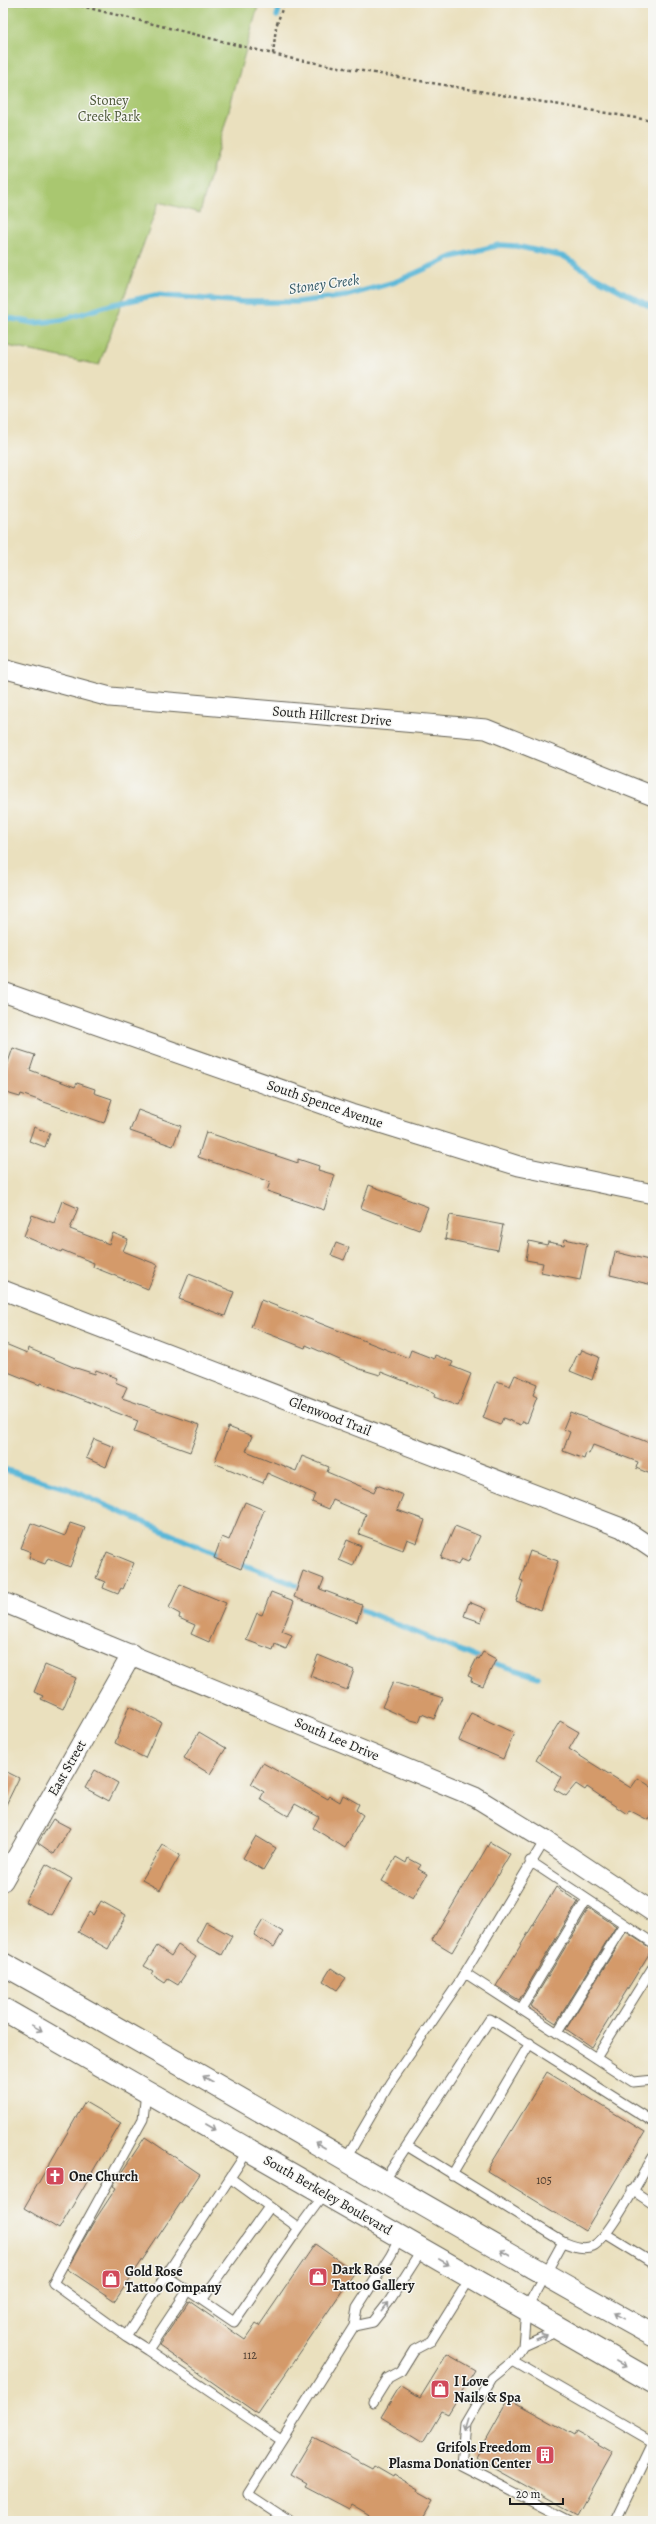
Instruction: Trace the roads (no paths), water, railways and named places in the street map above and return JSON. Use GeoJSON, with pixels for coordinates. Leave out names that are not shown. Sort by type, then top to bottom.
{"type":"FeatureCollection","features":[{"type":"Feature","properties":{"kind":"street","name":"South Hillcrest Drive"},"geometry":{"type":"LineString","coordinates":[[3,668],[110,697],[486,729],[653,796]]}},
{"type":"Feature","properties":{"kind":"street","name":"South Spence Avenue"},"geometry":{"type":"LineString","coordinates":[[3,992],[351,1114],[518,1166],[653,1194]]}},
{"type":"Feature","properties":{"kind":"street","name":"Glenwood Trail"},"geometry":{"type":"LineString","coordinates":[[3,1290],[622,1528],[653,1549]]}},
{"type":"Feature","properties":{"kind":"street","name":"South Lee Drive"},"geometry":{"type":"LineString","coordinates":[[3,1602],[475,1797],[545,1840],[653,1912]]}},
{"type":"Feature","properties":{"kind":"street","name":"East Street"},"geometry":{"type":"LineString","coordinates":[[3,1881],[132,1654]]}},
{"type":"Feature","properties":{"kind":"street"},"geometry":{"type":"LineString","coordinates":[[3,1964],[167,2055],[544,2275],[653,2335]]}},
{"type":"Feature","properties":{"kind":"street","name":"South Berkeley Boulevard"},"geometry":{"type":"LineString","coordinates":[[3,2009],[146,2089],[325,2192],[422,2250],[653,2382]]}},
{"type":"Feature","properties":{"kind":"lane"},"geometry":{"type":"LineString","coordinates":[[345,2160],[390,2083],[465,1973],[530,1862],[545,1840]]}},
{"type":"Feature","properties":{"kind":"lane"},"geometry":{"type":"LineString","coordinates":[[530,1862],[653,1943]]}},
{"type":"Feature","properties":{"kind":"lane"},"geometry":{"type":"LineString","coordinates":[[521,2009],[587,1900]]}},
{"type":"Feature","properties":{"kind":"lane"},"geometry":{"type":"LineString","coordinates":[[557,2033],[624,1924]]}},
{"type":"Feature","properties":{"kind":"lane"},"geometry":{"type":"LineString","coordinates":[[596,2058],[653,1967]]}},
{"type":"Feature","properties":{"kind":"lane"},"geometry":{"type":"LineString","coordinates":[[465,1973],[633,2082],[653,2080]]}},
{"type":"Feature","properties":{"kind":"lane"},"geometry":{"type":"LineString","coordinates":[[383,2182],[490,2019],[653,2122]]}},
{"type":"Feature","properties":{"kind":"lane"},"geometry":{"type":"LineString","coordinates":[[452,2175],[530,2044]]}},
{"type":"Feature","properties":{"kind":"lane"},"geometry":{"type":"LineString","coordinates":[[146,2089],[143,2119],[52,2284],[126,2336],[281,2440]]}},
{"type":"Feature","properties":{"kind":"lane"},"geometry":{"type":"LineString","coordinates":[[407,2146],[563,2242],[580,2248],[594,2245],[606,2234],[653,2157]]}},
{"type":"Feature","properties":{"kind":"lane"},"geometry":{"type":"LineString","coordinates":[[126,2336],[249,2149]]}},
{"type":"Feature","properties":{"kind":"lane"},"geometry":{"type":"LineString","coordinates":[[230,2178],[299,2228]]}},
{"type":"Feature","properties":{"kind":"lane"},"geometry":{"type":"LineString","coordinates":[[632,2190],[653,2204]]}},
{"type":"Feature","properties":{"kind":"lane"},"geometry":{"type":"LineString","coordinates":[[165,2275],[234,2322],[325,2192]]}},
{"type":"Feature","properties":{"kind":"lane"},"geometry":{"type":"LineString","coordinates":[[202,2300],[270,2207]]}},
{"type":"Feature","properties":{"kind":"lane"},"geometry":{"type":"LineString","coordinates":[[606,2234],[653,2263]]}},
{"type":"Feature","properties":{"kind":"lane"},"geometry":{"type":"LineString","coordinates":[[289,2521],[248,2494],[354,2326],[357,2308],[391,2255],[400,2237]]}},
{"type":"Feature","properties":{"kind":"lane"},"geometry":{"type":"LineString","coordinates":[[563,2242],[526,2309],[523,2346],[513,2361],[492,2378],[465,2424],[461,2465],[570,2521]]}},
{"type":"Feature","properties":{"kind":"lane"},"geometry":{"type":"LineString","coordinates":[[354,2326],[373,2322],[388,2304],[422,2250]]}},
{"type":"Feature","properties":{"kind":"lane"},"geometry":{"type":"LineString","coordinates":[[373,2402],[388,2378],[401,2371],[414,2350],[432,2341],[471,2277]]}},
{"type":"Feature","properties":{"kind":"lane"},"geometry":{"type":"LineString","coordinates":[[148,2350],[188,2290]]}},
{"type":"Feature","properties":{"kind":"lane"},"geometry":{"type":"LineString","coordinates":[[523,2346],[559,2329]]}},
{"type":"Feature","properties":{"kind":"lane"},"geometry":{"type":"LineString","coordinates":[[513,2361],[653,2442],[615,2521]]}},
{"type":"Feature","properties":{"kind":"waterway"},"geometry":{"type":"LineString","coordinates":[[277,16],[281,3]]}},
{"type":"Feature","properties":{"kind":"waterway","name":"Stoney Creek"},"geometry":{"type":"LineString","coordinates":[[3,317],[34,323],[62,320],[110,305],[156,295],[244,302],[296,302],[345,296],[395,282],[452,257],[499,245],[516,246],[565,257],[595,277],[653,308]]}},
{"type":"Feature","properties":{"kind":"waterway"},"geometry":{"type":"LineString","coordinates":[[3,1469],[69,1489],[222,1557]]}},
{"type":"Feature","properties":{"kind":"waterway"},"geometry":{"type":"LineString","coordinates":[[237,1562],[304,1588]]}},
{"type":"Feature","properties":{"kind":"waterway"},"geometry":{"type":"LineString","coordinates":[[355,1607],[478,1658],[538,1677]]}},
{"type":"Feature","properties":{"kind":"place","name":"One Church"},"geometry":{"type":"Point","coordinates":[55,2176]}},
{"type":"Feature","properties":{"kind":"place","name":"Dark Rose Tattoo Gallery"},"geometry":{"type":"Point","coordinates":[318,2277]}},
{"type":"Feature","properties":{"kind":"place","name":"Gold Rose Tattoo Company"},"geometry":{"type":"Point","coordinates":[111,2279]}},
{"type":"Feature","properties":{"kind":"place","name":"I Love Nails & Spa"},"geometry":{"type":"Point","coordinates":[440,2389]}},
{"type":"Feature","properties":{"kind":"place","name":"Grifols Freedom Plasma Donation Center"},"geometry":{"type":"Point","coordinates":[545,2455]}},
{"type":"Feature","properties":{"kind":"park label","name":"Stoney Creek Park"},"geometry":{"type":"Point","coordinates":[109,108]}}]}
